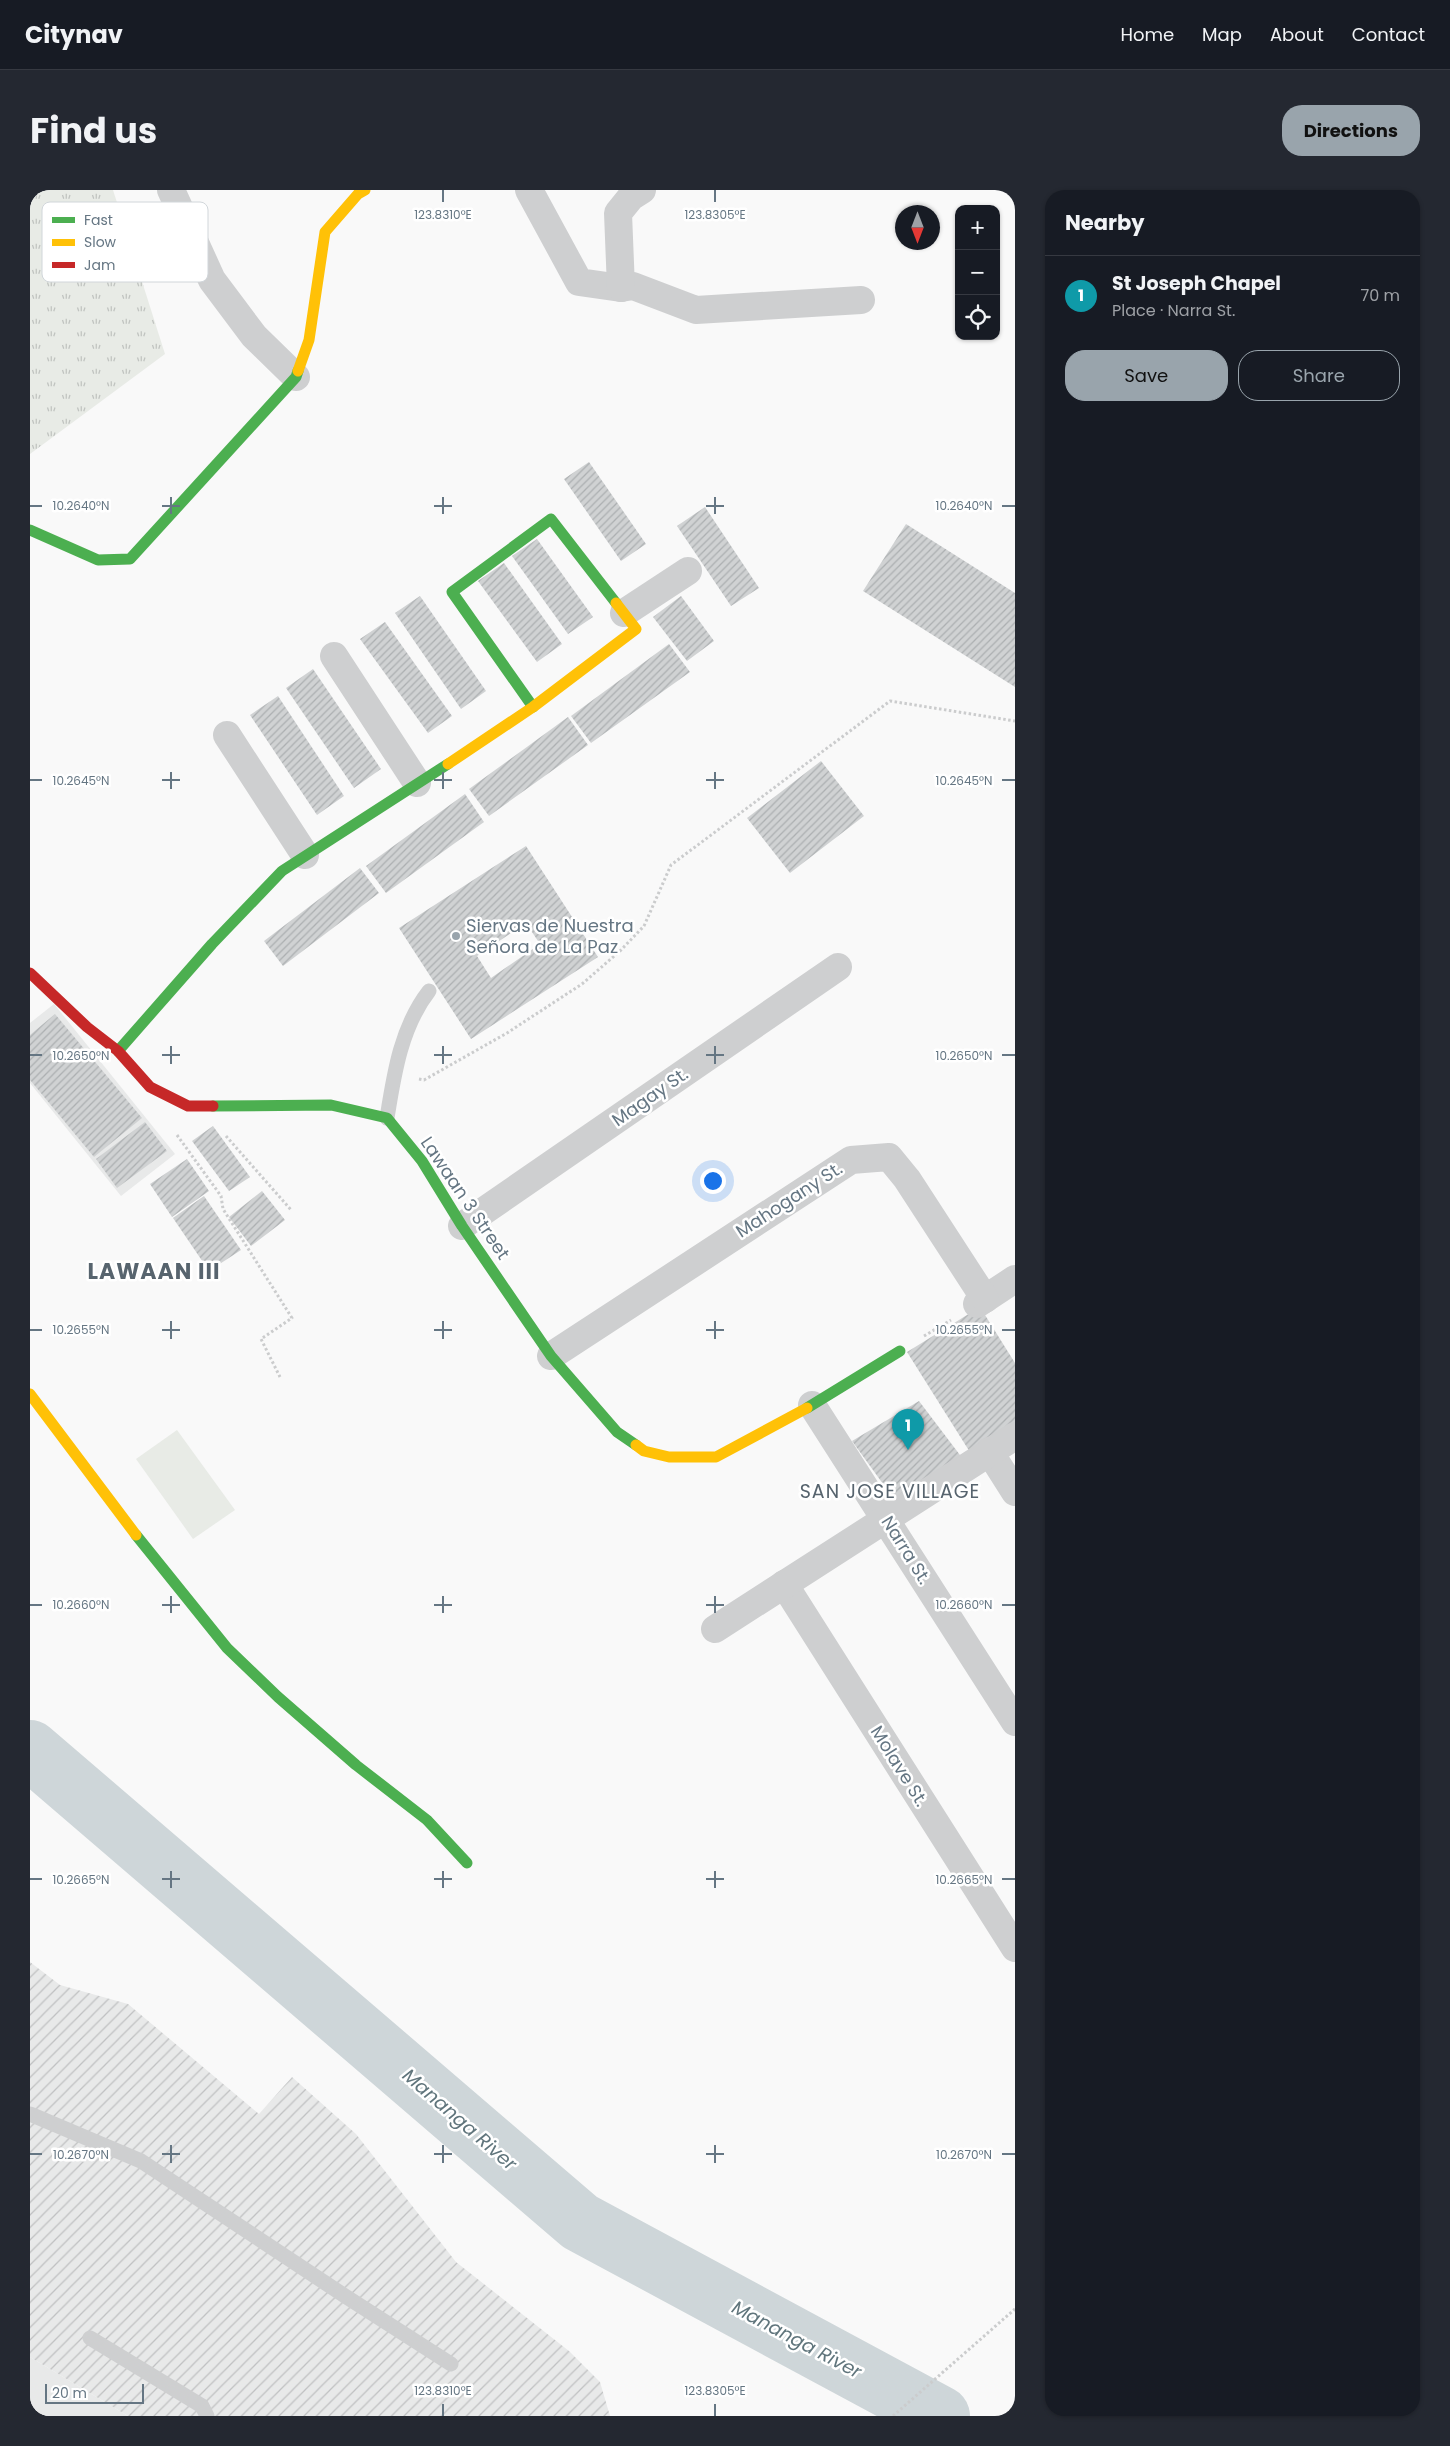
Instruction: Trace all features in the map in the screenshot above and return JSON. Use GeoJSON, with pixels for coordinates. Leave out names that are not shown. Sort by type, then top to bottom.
{"type":"FeatureCollection","features":[{"type":"Feature","properties":{"kind":"street"},"geometry":{"type":"LineString","coordinates":[[171,190],[176,202]]}},
{"type":"Feature","properties":{"kind":"street"},"geometry":{"type":"LineString","coordinates":[[30,530],[98,560],[130,559],[296,377],[309,340],[325,232],[358,194],[365,190]]}},
{"type":"Feature","properties":{"kind":"street"},"geometry":{"type":"LineString","coordinates":[[529,190],[579,282],[621,288],[634,286],[696,310],[861,300]]}},
{"type":"Feature","properties":{"kind":"street"},"geometry":{"type":"LineString","coordinates":[[621,288],[618,213],[631,198],[642,190]]}},
{"type":"Feature","properties":{"kind":"street"},"geometry":{"type":"LineString","coordinates":[[208,271],[212,280],[254,336],[296,377]]}},
{"type":"Feature","properties":{"kind":"street"},"geometry":{"type":"LineString","coordinates":[[118,1051],[223,932],[282,871],[533,707],[636,629],[551,519],[452,592],[533,707]]}},
{"type":"Feature","properties":{"kind":"street"},"geometry":{"type":"LineString","coordinates":[[624,613],[688,571]]}},
{"type":"Feature","properties":{"kind":"street"},"geometry":{"type":"LineString","coordinates":[[334,656],[417,783]]}},
{"type":"Feature","properties":{"kind":"street"},"geometry":{"type":"LineString","coordinates":[[228,735],[305,855]]}},
{"type":"Feature","properties":{"kind":"street","name":"Magay St."},"geometry":{"type":"LineString","coordinates":[[462,1226],[838,967]]}},
{"type":"Feature","properties":{"kind":"street"},"geometry":{"type":"LineString","coordinates":[[30,973],[86,1027],[118,1051],[150,1087],[188,1106],[331,1105],[387,1118]]}},
{"type":"Feature","properties":{"kind":"street","name":"Lawaan 3 Street"},"geometry":{"type":"LineString","coordinates":[[387,1118],[422,1161],[462,1226],[551,1356],[617,1432],[644,1451],[669,1457],[716,1457],[812,1405],[900,1351]]}},
{"type":"Feature","properties":{"kind":"street","name":"Mahogany St."},"geometry":{"type":"LineString","coordinates":[[551,1356],[851,1160],[889,1157],[907,1179],[981,1302]]}},
{"type":"Feature","properties":{"kind":"street"},"geometry":{"type":"LineString","coordinates":[[981,1302],[1015,1279]]}},
{"type":"Feature","properties":{"kind":"street"},"geometry":{"type":"LineString","coordinates":[[30,1394],[161,1569],[228,1648],[278,1697],[349,1758],[427,1820],[468,1864]]}},
{"type":"Feature","properties":{"kind":"street","name":"Narra St."},"geometry":{"type":"LineString","coordinates":[[812,1405],[1015,1722]]}},
{"type":"Feature","properties":{"kind":"street"},"geometry":{"type":"LineString","coordinates":[[715,1629],[1015,1436]]}},
{"type":"Feature","properties":{"kind":"street"},"geometry":{"type":"LineString","coordinates":[[989,1451],[1015,1492]]}},
{"type":"Feature","properties":{"kind":"street","name":"Molave St."},"geometry":{"type":"LineString","coordinates":[[784,1584],[1015,1948]]}},
{"type":"Feature","properties":{"kind":"lane"},"geometry":{"type":"LineString","coordinates":[[387,1118],[406,1029],[417,1007],[429,992]]}},
{"type":"Feature","properties":{"kind":"lane"},"geometry":{"type":"LineString","coordinates":[[30,2114],[141,2161],[451,2364]]}},
{"type":"Feature","properties":{"kind":"lane"},"geometry":{"type":"LineString","coordinates":[[90,2338],[202,2406],[207,2416]]}},
{"type":"Feature","properties":{"kind":"path"},"geometry":{"type":"LineString","coordinates":[[396,1076],[424,1080],[507,1033],[582,984],[620,951],[644,926],[671,864],[890,701],[1015,721]]}},
{"type":"Feature","properties":{"kind":"path"},"geometry":{"type":"LineString","coordinates":[[210,1105],[223,1133],[292,1211]]}},
{"type":"Feature","properties":{"kind":"path"},"geometry":{"type":"LineString","coordinates":[[176,1133],[221,1196],[223,1209],[292,1318],[261,1339],[280,1377]]}},
{"type":"Feature","properties":{"kind":"path"},"geometry":{"type":"LineString","coordinates":[[900,1351],[981,1302]]}},
{"type":"Feature","properties":{"kind":"path"},"geometry":{"type":"LineString","coordinates":[[893,2416],[1015,2309]]}},
{"type":"Feature","properties":{"kind":"shaded area"},"geometry":{"type":"Polygon","coordinates":[[[54,1004],[175,1154],[121,1196],[30,1083],[30,1023],[54,1004]]]}},
{"type":"Feature","properties":{"kind":"shaded area"},"geometry":{"type":"Polygon","coordinates":[[[30,1962],[60,1985],[128,2004],[259,2114],[292,2077],[356,2134],[456,2262],[569,2351],[600,2382],[610,2416],[128,2416],[30,2357],[30,1962]]]}},
{"type":"Feature","properties":{"kind":"shaded area"},"geometry":{"type":"Polygon","coordinates":[[[30,2357],[128,2416],[30,2416],[30,2357]]]}},
{"type":"Feature","properties":{"kind":"green space"},"geometry":{"type":"Polygon","coordinates":[[[30,190],[113,190],[117,202],[42,202],[42,282],[142,282],[165,354],[30,454],[30,190]]]}},
{"type":"Feature","properties":{"kind":"green space"},"geometry":{"type":"Polygon","coordinates":[[[177,1430],[235,1510],[193,1539],[136,1459],[177,1430]]]}},
{"type":"Feature","properties":{"kind":"building"},"geometry":{"type":"Polygon","coordinates":[[[589,462],[646,544],[621,561],[564,479],[589,462]]]}},
{"type":"Feature","properties":{"kind":"building"},"geometry":{"type":"Polygon","coordinates":[[[705,507],[759,588],[731,606],[677,526],[705,507]]]}},
{"type":"Feature","properties":{"kind":"building"},"geometry":{"type":"Polygon","coordinates":[[[906,524],[1015,593],[1015,687],[863,591],[906,524]]]}},
{"type":"Feature","properties":{"kind":"building"},"geometry":{"type":"Polygon","coordinates":[[[537,539],[593,617],[568,634],[512,556],[537,539]]]}},
{"type":"Feature","properties":{"kind":"building"},"geometry":{"type":"Polygon","coordinates":[[[504,563],[562,644],[537,662],[478,581],[504,563]]]}},
{"type":"Feature","properties":{"kind":"building"},"geometry":{"type":"Polygon","coordinates":[[[420,596],[486,691],[461,709],[395,613],[420,596]]]}},
{"type":"Feature","properties":{"kind":"building"},"geometry":{"type":"Polygon","coordinates":[[[681,596],[714,641],[687,661],[653,617],[681,596]]]}},
{"type":"Feature","properties":{"kind":"building"},"geometry":{"type":"Polygon","coordinates":[[[385,622],[452,716],[428,733],[360,639],[385,622]]]}},
{"type":"Feature","properties":{"kind":"building"},"geometry":{"type":"Polygon","coordinates":[[[669,644],[690,672],[591,743],[571,716],[669,644]]]}},
{"type":"Feature","properties":{"kind":"building"},"geometry":{"type":"Polygon","coordinates":[[[313,669],[381,769],[354,788],[286,688],[313,669]]]}},
{"type":"Feature","properties":{"kind":"building"},"geometry":{"type":"Polygon","coordinates":[[[278,696],[344,796],[317,815],[250,715],[278,696]]]}},
{"type":"Feature","properties":{"kind":"building"},"geometry":{"type":"Polygon","coordinates":[[[568,717],[588,745],[489,816],[469,789],[568,717]]]}},
{"type":"Feature","properties":{"kind":"building"},"geometry":{"type":"Polygon","coordinates":[[[821,761],[864,816],[790,873],[747,818],[821,761]]]}},
{"type":"Feature","properties":{"kind":"building"},"geometry":{"type":"Polygon","coordinates":[[[465,794],[484,822],[386,893],[366,866],[465,794]]]}},
{"type":"Feature","properties":{"kind":"building","name":"Siervas de Nuestra Señora de La Paz"},"geometry":{"type":"Polygon","coordinates":[[[526,846],[598,957],[471,1039],[399,928],[526,846]],[[526,923],[477,956],[491,978],[540,944],[526,923]]]}},
{"type":"Feature","properties":{"kind":"building"},"geometry":{"type":"Polygon","coordinates":[[[360,868],[379,893],[283,966],[264,941],[360,868]]]}},
{"type":"Feature","properties":{"kind":"building"},"geometry":{"type":"Polygon","coordinates":[[[55,1014],[142,1118],[94,1157],[30,1080],[30,1035],[55,1014]]]}},
{"type":"Feature","properties":{"kind":"building"},"geometry":{"type":"Polygon","coordinates":[[[145,1122],[167,1151],[117,1188],[96,1159],[145,1122]]]}},
{"type":"Feature","properties":{"kind":"building"},"geometry":{"type":"Polygon","coordinates":[[[213,1126],[250,1177],[229,1191],[192,1141],[213,1126]]]}},
{"type":"Feature","properties":{"kind":"building"},"geometry":{"type":"Polygon","coordinates":[[[187,1159],[209,1191],[172,1217],[150,1184],[187,1159]]]}},
{"type":"Feature","properties":{"kind":"building"},"geometry":{"type":"Polygon","coordinates":[[[262,1191],[285,1220],[251,1246],[229,1217],[262,1191]]]}},
{"type":"Feature","properties":{"kind":"building"},"geometry":{"type":"Polygon","coordinates":[[[204,1196],[241,1250],[209,1271],[173,1218],[204,1196]]]}},
{"type":"Feature","properties":{"kind":"building"},"geometry":{"type":"Polygon","coordinates":[[[980,1307],[1015,1363],[1015,1431],[973,1457],[907,1352],[980,1307]]]}},
{"type":"Feature","properties":{"kind":"building"},"geometry":{"type":"Polygon","coordinates":[[[919,1401],[963,1459],[896,1502],[852,1441],[919,1401]]]}},
{"type":"Feature","properties":{"kind":"waterway","name":"Mananga River"},"geometry":{"type":"LineString","coordinates":[[30,1750],[580,2222],[940,2416]]}},
{"type":"Feature","properties":{"kind":"traffic: fast"},"geometry":{"type":"LineString","coordinates":[[30,530],[98,560],[130,559],[296,377],[298,371]]}},
{"type":"Feature","properties":{"kind":"traffic: fast"},"geometry":{"type":"LineString","coordinates":[[533,707],[452,592],[551,519],[616,603]]}},
{"type":"Feature","properties":{"kind":"traffic: fast"},"geometry":{"type":"LineString","coordinates":[[118,1051],[212,944],[282,871],[448,764]]}},
{"type":"Feature","properties":{"kind":"traffic: fast"},"geometry":{"type":"LineString","coordinates":[[213,1106],[331,1105],[387,1118],[422,1161],[462,1226],[551,1356],[617,1432],[636,1445]]}},
{"type":"Feature","properties":{"kind":"traffic: fast"},"geometry":{"type":"LineString","coordinates":[[807,1408],[900,1351]]}},
{"type":"Feature","properties":{"kind":"traffic: fast"},"geometry":{"type":"LineString","coordinates":[[136,1535],[227,1648],[278,1697],[356,1765],[427,1820],[467,1863]]}},
{"type":"Feature","properties":{"kind":"traffic: slow"},"geometry":{"type":"LineString","coordinates":[[298,371],[309,340],[325,232],[358,194],[365,190]]}},
{"type":"Feature","properties":{"kind":"traffic: slow"},"geometry":{"type":"LineString","coordinates":[[448,764],[533,707],[636,629],[616,603]]}},
{"type":"Feature","properties":{"kind":"traffic: slow"},"geometry":{"type":"LineString","coordinates":[[30,1394],[136,1535]]}},
{"type":"Feature","properties":{"kind":"traffic: slow"},"geometry":{"type":"LineString","coordinates":[[636,1445],[644,1451],[669,1457],[716,1457],[807,1408]]}},
{"type":"Feature","properties":{"kind":"traffic: jam"},"geometry":{"type":"LineString","coordinates":[[30,973],[87,1027],[118,1051],[150,1087],[188,1106],[213,1106]]}},
{"type":"Feature","properties":{"kind":"place","name":"Siervas de Nuestra Señora de La Paz"},"geometry":{"type":"Point","coordinates":[456,936]}},
{"type":"Feature","properties":{"kind":"place","name":"St Joseph Chapel"},"geometry":{"type":"Point","coordinates":[908,1450]}},
{"type":"Feature","properties":{"kind":"district","name":"LAWAAN III"},"geometry":{"type":"Point","coordinates":[154,1271]}},
{"type":"Feature","properties":{"kind":"district","name":"SAN JOSE VILLAGE"},"geometry":{"type":"Point","coordinates":[890,1491]}}]}
